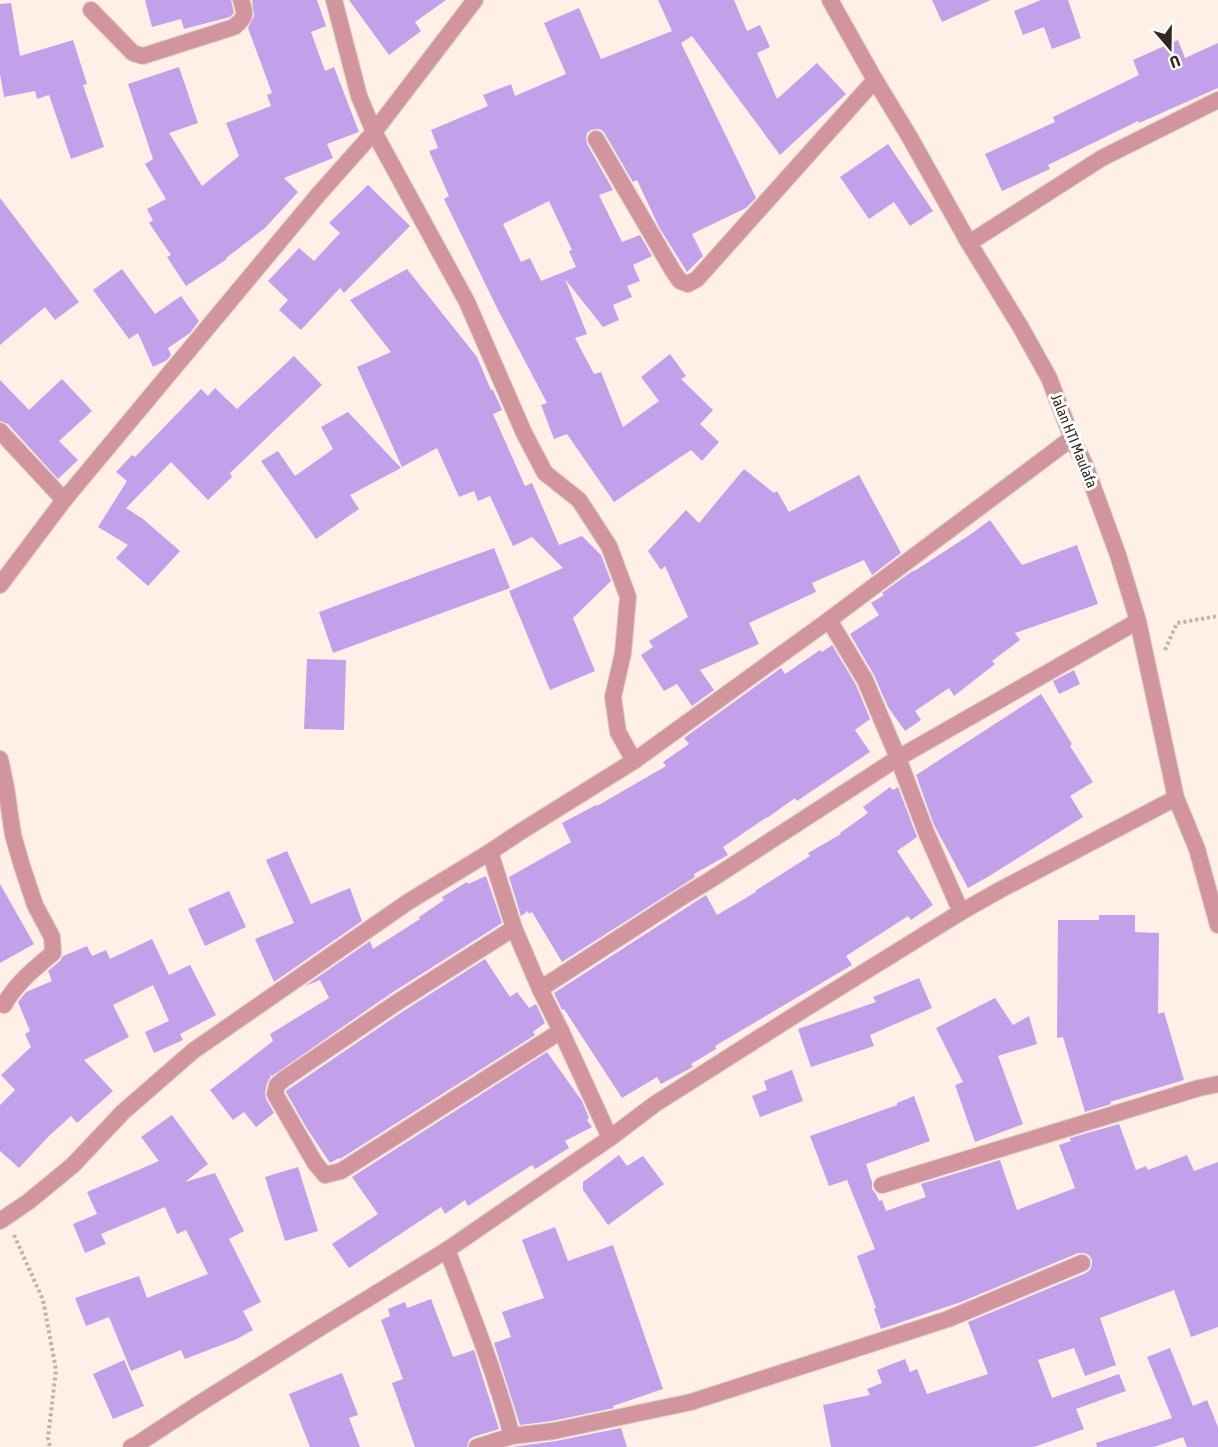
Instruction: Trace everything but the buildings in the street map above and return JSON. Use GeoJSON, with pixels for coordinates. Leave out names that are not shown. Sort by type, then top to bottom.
{"type":"FeatureCollection","features":[{"type":"Feature","properties":{"kind":"street"},"geometry":{"type":"LineString","coordinates":[[91,10],[133,53],[143,56],[234,27],[243,20],[245,12],[241,0]]}},
{"type":"Feature","properties":{"kind":"street"},"geometry":{"type":"LineString","coordinates":[[334,0],[359,96],[374,132],[467,302],[524,433],[545,473],[579,500],[609,546],[628,597],[623,653],[613,697],[618,732],[634,761]]}},
{"type":"Feature","properties":{"kind":"street"},"geometry":{"type":"LineString","coordinates":[[0,585],[64,500],[318,195],[374,132],[475,0]]}},
{"type":"Feature","properties":{"kind":"street","name":"Jalan HTI Maulafa"},"geometry":{"type":"LineString","coordinates":[[830,0],[1049,378],[1085,465],[1118,555],[1138,621],[1176,798],[1197,849],[1218,925]]}},
{"type":"Feature","properties":{"kind":"street"},"geometry":{"type":"LineString","coordinates":[[596,139],[673,271],[680,281],[688,284],[698,279],[875,80]]}},
{"type":"Feature","properties":{"kind":"street"},"geometry":{"type":"LineString","coordinates":[[969,243],[1102,158],[1218,99]]}},
{"type":"Feature","properties":{"kind":"street"},"geometry":{"type":"LineString","coordinates":[[0,431],[64,500]]}},
{"type":"Feature","properties":{"kind":"street"},"geometry":{"type":"LineString","coordinates":[[3,1220],[73,1165],[123,1112],[193,1052],[408,902],[634,761],[829,620],[1072,438]]}},
{"type":"Feature","properties":{"kind":"street"},"geometry":{"type":"LineString","coordinates":[[829,620],[865,680],[961,912]]}},
{"type":"Feature","properties":{"kind":"street"},"geometry":{"type":"LineString","coordinates":[[540,989],[898,758],[1138,621]]}},
{"type":"Feature","properties":{"kind":"street"},"geometry":{"type":"LineString","coordinates":[[0,759],[13,835],[22,866],[35,905],[52,937],[52,952],[25,977],[4,1005]]}},
{"type":"Feature","properties":{"kind":"street"},"geometry":{"type":"LineString","coordinates":[[131,1447],[447,1250],[610,1138],[665,1097],[802,1010],[961,912],[1176,798]]}},
{"type":"Feature","properties":{"kind":"street"},"geometry":{"type":"LineString","coordinates":[[490,852],[514,928],[610,1138]]}},
{"type":"Feature","properties":{"kind":"street"},"geometry":{"type":"LineString","coordinates":[[514,928],[284,1078],[277,1085],[275,1094],[325,1175],[341,1171],[561,1031]]}},
{"type":"Feature","properties":{"kind":"street"},"geometry":{"type":"LineString","coordinates":[[882,1185],[1218,1084]]}},
{"type":"Feature","properties":{"kind":"street"},"geometry":{"type":"LineString","coordinates":[[447,1250],[482,1339],[512,1436]]}},
{"type":"Feature","properties":{"kind":"street"},"geometry":{"type":"LineString","coordinates":[[477,1447],[512,1436],[554,1431],[691,1402],[948,1319],[1082,1263]]}},
{"type":"Feature","properties":{"kind":"path"},"geometry":{"type":"LineString","coordinates":[[1177,623],[1218,616]]}},
{"type":"Feature","properties":{"kind":"path"},"geometry":{"type":"LineString","coordinates":[[3,1220],[43,1300],[56,1370],[48,1438],[50,1447]]}}]}
